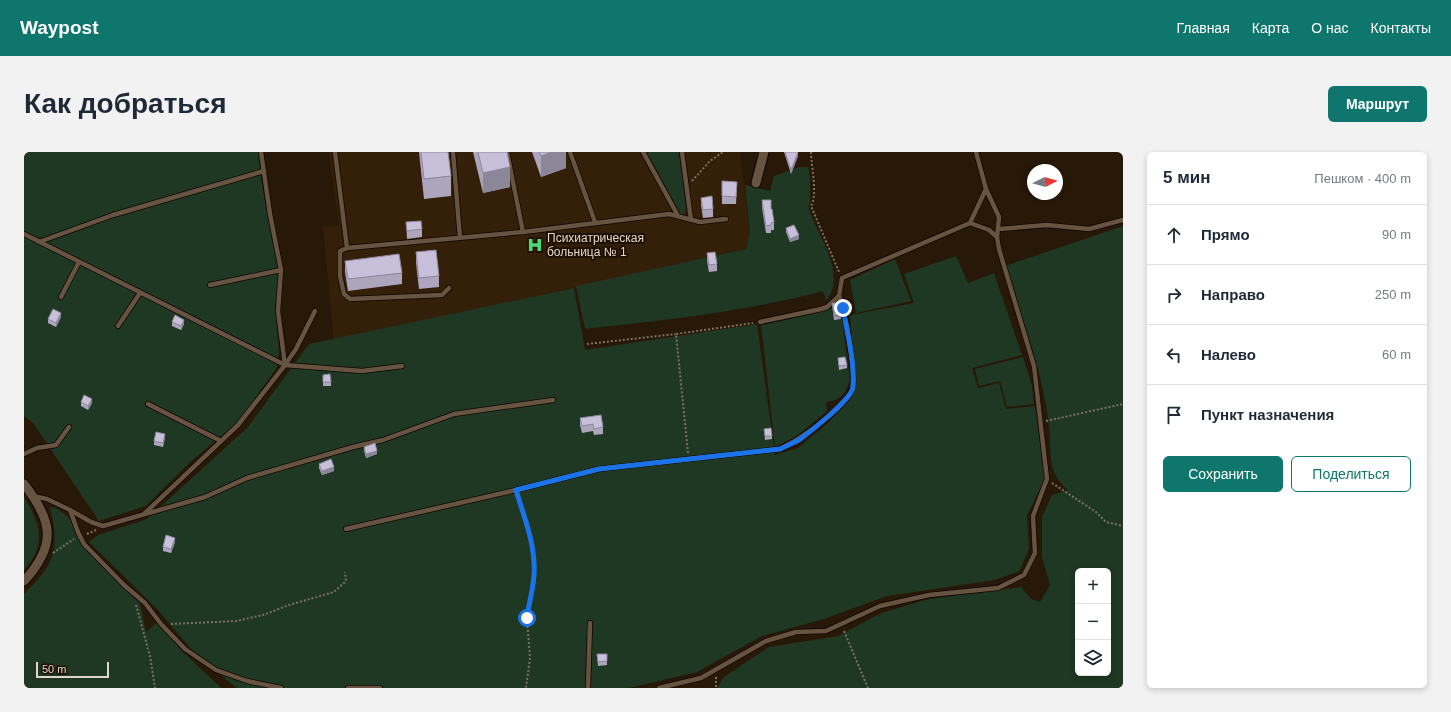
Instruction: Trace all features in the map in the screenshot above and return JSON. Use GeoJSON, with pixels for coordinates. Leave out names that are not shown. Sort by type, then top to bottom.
{"type":"FeatureCollection","features":[{"type":"Feature","properties":{"kind":"street"},"geometry":{"type":"LineString","coordinates":[[756,183],[764,152]]}},
{"type":"Feature","properties":{"kind":"street"},"geometry":{"type":"LineString","coordinates":[[24,486],[33,496],[43,513],[48,538],[44,556],[38,566],[24,581]]}},
{"type":"Feature","properties":{"kind":"lane"},"geometry":{"type":"LineString","coordinates":[[261,152],[270,214],[281,270],[278,311],[285,366]]}},
{"type":"Feature","properties":{"kind":"lane"},"geometry":{"type":"LineString","coordinates":[[335,152],[347,248]]}},
{"type":"Feature","properties":{"kind":"lane"},"geometry":{"type":"LineString","coordinates":[[453,152],[460,238]]}},
{"type":"Feature","properties":{"kind":"lane"},"geometry":{"type":"LineString","coordinates":[[508,152],[524,232]]}},
{"type":"Feature","properties":{"kind":"lane"},"geometry":{"type":"LineString","coordinates":[[570,152],[595,222]]}},
{"type":"Feature","properties":{"kind":"lane"},"geometry":{"type":"LineString","coordinates":[[643,152],[677,214]]}},
{"type":"Feature","properties":{"kind":"lane"},"geometry":{"type":"LineString","coordinates":[[682,152],[691,220]]}},
{"type":"Feature","properties":{"kind":"lane"},"geometry":{"type":"LineString","coordinates":[[659,688],[700,678],[766,641],[796,632],[826,631],[880,606],[929,595],[998,588],[1024,575],[1035,553],[1033,516],[1047,479],[1041,422],[1034,366],[999,249],[997,237],[999,217],[986,189],[976,152]]}},
{"type":"Feature","properties":{"kind":"lane"},"geometry":{"type":"LineString","coordinates":[[39,242],[113,215],[264,171]]}},
{"type":"Feature","properties":{"kind":"lane"},"geometry":{"type":"LineString","coordinates":[[346,529],[516,490],[599,469],[780,449],[798,440],[814,428],[849,395],[853,388],[851,353],[843,308],[839,296],[842,278],[970,223],[986,189]]}},
{"type":"Feature","properties":{"kind":"lane"},"geometry":{"type":"LineString","coordinates":[[449,288],[442,295],[350,299],[344,294],[340,276],[340,251],[347,248],[524,232],[595,222],[677,214],[700,222],[726,219]]}},
{"type":"Feature","properties":{"kind":"lane"},"geometry":{"type":"LineString","coordinates":[[999,229],[1047,225],[1089,229],[1123,220]]}},
{"type":"Feature","properties":{"kind":"lane"},"geometry":{"type":"LineString","coordinates":[[970,223],[989,230],[997,237]]}},
{"type":"Feature","properties":{"kind":"lane"},"geometry":{"type":"LineString","coordinates":[[24,234],[285,366],[362,371],[402,366]]}},
{"type":"Feature","properties":{"kind":"lane"},"geometry":{"type":"LineString","coordinates":[[61,297],[79,262]]}},
{"type":"Feature","properties":{"kind":"lane"},"geometry":{"type":"LineString","coordinates":[[210,285],[281,270]]}},
{"type":"Feature","properties":{"kind":"lane"},"geometry":{"type":"LineString","coordinates":[[118,326],[140,292]]}},
{"type":"Feature","properties":{"kind":"lane"},"geometry":{"type":"LineString","coordinates":[[760,322],[828,307],[839,296]]}},
{"type":"Feature","properties":{"kind":"lane"},"geometry":{"type":"LineString","coordinates":[[143,515],[238,425],[285,366],[296,349],[315,311]]}},
{"type":"Feature","properties":{"kind":"lane"},"geometry":{"type":"LineString","coordinates":[[33,496],[47,499],[91,522],[103,526],[206,497],[248,478],[353,447],[383,440],[454,414],[553,400]]}},
{"type":"Feature","properties":{"kind":"lane"},"geometry":{"type":"LineString","coordinates":[[148,404],[221,441]]}},
{"type":"Feature","properties":{"kind":"lane"},"geometry":{"type":"LineString","coordinates":[[24,454],[37,448],[56,445],[69,427]]}},
{"type":"Feature","properties":{"kind":"lane"},"geometry":{"type":"LineString","coordinates":[[70,510],[80,536],[95,556],[145,603],[161,624],[185,649],[208,666],[247,681],[281,688]]}},
{"type":"Feature","properties":{"kind":"lane"},"geometry":{"type":"LineString","coordinates":[[588,688],[590,623]]}},
{"type":"Feature","properties":{"kind":"lane"},"geometry":{"type":"LineString","coordinates":[[348,688],[380,688]]}},
{"type":"Feature","properties":{"kind":"path"},"geometry":{"type":"LineString","coordinates":[[687,189],[710,161],[723,152]]}},
{"type":"Feature","properties":{"kind":"path"},"geometry":{"type":"LineString","coordinates":[[811,152],[814,183],[813,202],[811,206],[842,278]]}},
{"type":"Feature","properties":{"kind":"path"},"geometry":{"type":"LineString","coordinates":[[587,344],[676,334],[760,322]]}},
{"type":"Feature","properties":{"kind":"path"},"geometry":{"type":"LineString","coordinates":[[676,334],[689,460]]}},
{"type":"Feature","properties":{"kind":"path"},"geometry":{"type":"LineString","coordinates":[[1041,422],[1123,404]]}},
{"type":"Feature","properties":{"kind":"path"},"geometry":{"type":"LineString","coordinates":[[1047,479],[1062,492],[1096,512],[1106,522],[1123,526]]}},
{"type":"Feature","properties":{"kind":"path"},"geometry":{"type":"LineString","coordinates":[[516,490],[528,528],[534,563],[533,591],[528,602],[527,618],[530,658],[526,688]]}},
{"type":"Feature","properties":{"kind":"path"},"geometry":{"type":"LineString","coordinates":[[44,556],[53,553],[69,541],[103,526]]}},
{"type":"Feature","properties":{"kind":"path"},"geometry":{"type":"LineString","coordinates":[[161,624],[197,624],[236,621],[263,615],[290,604],[334,592],[346,581],[345,572]]}},
{"type":"Feature","properties":{"kind":"path"},"geometry":{"type":"LineString","coordinates":[[132,592],[150,656],[155,688]]}},
{"type":"Feature","properties":{"kind":"path"},"geometry":{"type":"LineString","coordinates":[[842,624],[868,688]]}},
{"type":"Feature","properties":{"kind":"shaded area","name":"Психиатрическая больница № 1"},"geometry":{"type":"Polygon","coordinates":[[[329,152],[740,152],[750,232],[746,249],[419,322],[334,343],[323,227],[339,225],[329,152]]]}},
{"type":"Feature","properties":{"kind":"green space"},"geometry":{"type":"Polygon","coordinates":[[[24,152],[258,152],[261,179],[279,277],[275,308],[279,351],[277,368],[236,424],[190,462],[146,506],[99,521],[33,423],[24,416],[24,152]]]}},
{"type":"Feature","properties":{"kind":"green space"},"geometry":{"type":"Polygon","coordinates":[[[647,152],[679,152],[686,209],[683,216],[680,213],[647,152]]]}},
{"type":"Feature","properties":{"kind":"green space"},"geometry":{"type":"Polygon","coordinates":[[[799,167],[808,167],[810,175],[809,209],[833,267],[834,279],[832,290],[826,301],[823,291],[764,305],[735,310],[675,319],[585,329],[576,286],[746,249],[750,232],[745,185],[770,191],[774,176],[799,167]]]}},
{"type":"Feature","properties":{"kind":"green space"},"geometry":{"type":"Polygon","coordinates":[[[1123,226],[1123,688],[717,688],[724,677],[769,647],[838,636],[881,613],[929,599],[1021,587],[1031,599],[1040,602],[1050,585],[1042,557],[1042,517],[1052,495],[1068,490],[1056,476],[1053,469],[1046,406],[1031,345],[1005,266],[1123,226]]]}},
{"type":"Feature","properties":{"kind":"green space"},"geometry":{"type":"Polygon","coordinates":[[[956,256],[968,283],[994,273],[1022,355],[972,368],[978,388],[999,383],[1006,409],[1035,406],[1045,479],[1027,515],[1029,549],[1019,571],[995,580],[887,596],[824,619],[762,636],[697,672],[629,688],[237,688],[197,656],[157,609],[89,542],[98,535],[147,519],[248,427],[309,344],[574,288],[585,350],[757,324],[775,455],[798,448],[828,423],[855,391],[850,315],[914,303],[904,274],[956,256]]]}},
{"type":"Feature","properties":{"kind":"green space"},"geometry":{"type":"Polygon","coordinates":[[[895,259],[911,301],[856,313],[850,280],[895,259]]]}},
{"type":"Feature","properties":{"kind":"green space"},"geometry":{"type":"Polygon","coordinates":[[[840,306],[850,379],[847,389],[836,400],[826,402],[827,411],[797,436],[775,447],[761,325],[840,306]]]}},
{"type":"Feature","properties":{"kind":"green space"},"geometry":{"type":"Polygon","coordinates":[[[1023,357],[1032,386],[1034,404],[1007,407],[1000,381],[979,386],[975,369],[1023,357]]]}},
{"type":"Feature","properties":{"kind":"green space"},"geometry":{"type":"Polygon","coordinates":[[[24,497],[30,507],[37,525],[39,543],[32,561],[24,570],[24,497]]]}},
{"type":"Feature","properties":{"kind":"green space"},"geometry":{"type":"Polygon","coordinates":[[[50,507],[56,508],[71,520],[75,533],[88,552],[140,604],[146,632],[157,622],[182,651],[221,688],[24,688],[24,594],[43,574],[52,555],[55,535],[50,507]]]}},
{"type":"Feature","properties":{"kind":"building"},"geometry":{"type":"Polygon","coordinates":[[[421,152],[448,152],[451,176],[424,179],[421,152]]]}},
{"type":"Feature","properties":{"kind":"building"},"geometry":{"type":"Polygon","coordinates":[[[478,152],[507,152],[510,167],[483,173],[478,152]]]}},
{"type":"Feature","properties":{"kind":"building"},"geometry":{"type":"Polygon","coordinates":[[[539,152],[551,152],[541,156],[539,152]]]}},
{"type":"Feature","properties":{"kind":"building"},"geometry":{"type":"Polygon","coordinates":[[[785,152],[798,152],[791,170],[785,152]]]}},
{"type":"Feature","properties":{"kind":"building"},"geometry":{"type":"Polygon","coordinates":[[[722,181],[737,182],[736,197],[722,196],[722,181]]]}},
{"type":"Feature","properties":{"kind":"building"},"geometry":{"type":"Polygon","coordinates":[[[712,196],[713,209],[703,210],[701,198],[712,196]]]}},
{"type":"Feature","properties":{"kind":"building"},"geometry":{"type":"Polygon","coordinates":[[[762,200],[771,200],[771,209],[774,222],[771,223],[771,225],[766,226],[762,200]]]}},
{"type":"Feature","properties":{"kind":"building"},"geometry":{"type":"Polygon","coordinates":[[[421,221],[422,229],[407,231],[406,222],[421,221]]]}},
{"type":"Feature","properties":{"kind":"building"},"geometry":{"type":"Polygon","coordinates":[[[794,225],[799,235],[790,239],[786,228],[794,225]]]}},
{"type":"Feature","properties":{"kind":"building"},"geometry":{"type":"Polygon","coordinates":[[[436,250],[439,276],[419,278],[416,252],[436,250]]]}},
{"type":"Feature","properties":{"kind":"building"},"geometry":{"type":"Polygon","coordinates":[[[715,252],[717,264],[709,265],[707,253],[715,252]]]}},
{"type":"Feature","properties":{"kind":"building"},"geometry":{"type":"Polygon","coordinates":[[[399,254],[402,273],[348,279],[345,261],[399,254]]]}},
{"type":"Feature","properties":{"kind":"building"},"geometry":{"type":"Polygon","coordinates":[[[832,303],[838,303],[841,315],[834,316],[832,303]]]}},
{"type":"Feature","properties":{"kind":"building"},"geometry":{"type":"Polygon","coordinates":[[[53,309],[61,313],[56,323],[48,319],[53,309]]]}},
{"type":"Feature","properties":{"kind":"building"},"geometry":{"type":"Polygon","coordinates":[[[175,315],[184,320],[181,326],[172,322],[175,315]]]}},
{"type":"Feature","properties":{"kind":"building"},"geometry":{"type":"Polygon","coordinates":[[[845,357],[847,365],[839,366],[838,358],[845,357]]]}},
{"type":"Feature","properties":{"kind":"building"},"geometry":{"type":"Polygon","coordinates":[[[330,374],[331,382],[323,382],[323,375],[330,374]]]}},
{"type":"Feature","properties":{"kind":"building"},"geometry":{"type":"Polygon","coordinates":[[[84,395],[92,399],[88,406],[81,402],[84,395]]]}},
{"type":"Feature","properties":{"kind":"building"},"geometry":{"type":"Polygon","coordinates":[[[601,415],[603,427],[594,429],[593,424],[582,426],[580,418],[601,415]]]}},
{"type":"Feature","properties":{"kind":"building"},"geometry":{"type":"Polygon","coordinates":[[[771,428],[772,436],[765,436],[764,429],[771,428]]]}},
{"type":"Feature","properties":{"kind":"building"},"geometry":{"type":"Polygon","coordinates":[[[156,432],[165,434],[163,443],[154,441],[156,432]]]}},
{"type":"Feature","properties":{"kind":"building"},"geometry":{"type":"Polygon","coordinates":[[[375,443],[377,451],[366,454],[364,447],[375,443]]]}},
{"type":"Feature","properties":{"kind":"building"},"geometry":{"type":"Polygon","coordinates":[[[331,459],[334,467],[322,471],[319,464],[331,459]]]}},
{"type":"Feature","properties":{"kind":"building"},"geometry":{"type":"Polygon","coordinates":[[[166,535],[175,538],[171,549],[163,547],[166,535]]]}},
{"type":"Feature","properties":{"kind":"building"},"geometry":{"type":"Polygon","coordinates":[[[597,654],[607,654],[607,661],[598,662],[597,654]]]}},
{"type":"Feature","properties":{"kind":"place","name":"Психиатрическая больница № 1"},"geometry":{"type":"Point","coordinates":[535,245]}},
{"type":"Feature","properties":{"kind":"route"},"geometry":{"type":"LineString","coordinates":[[527,618],[528,602],[533,591],[534,563],[528,528],[516,490],[599,469],[780,449],[798,440],[824,420],[849,395],[853,388],[851,353],[843,308]]}}]}
